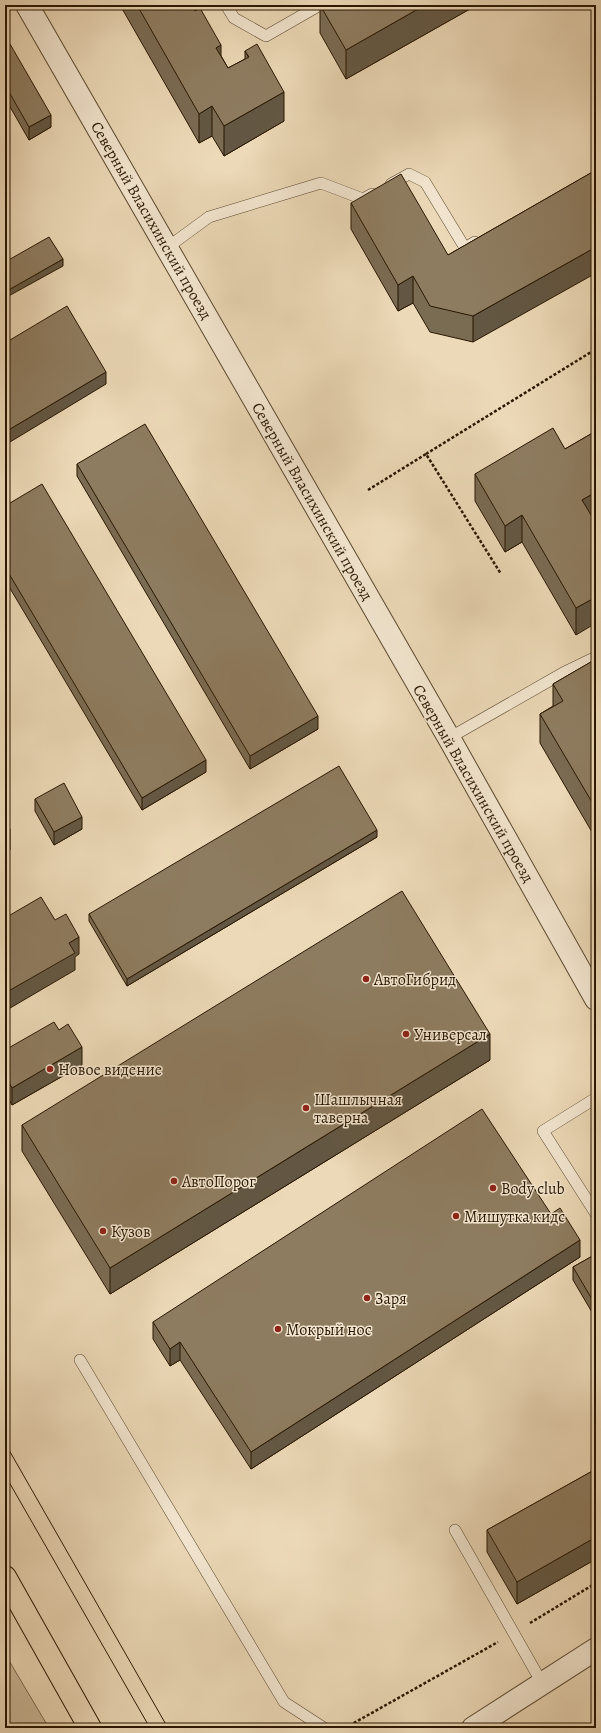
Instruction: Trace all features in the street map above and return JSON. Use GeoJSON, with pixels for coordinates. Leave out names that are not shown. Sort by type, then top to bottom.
{"type":"FeatureCollection","features":[{"type":"Feature","properties":{"kind":"highway"},"geometry":{"type":"LineString","coordinates":[[5,1577],[90,1728]]}},
{"type":"Feature","properties":{"kind":"street","name":"Северный Власихинский проезд"},"geometry":{"type":"LineString","coordinates":[[27,5],[168,247],[449,738],[596,999]]}},
{"type":"Feature","properties":{"kind":"street"},"geometry":{"type":"LineString","coordinates":[[473,1728],[596,1649]]}},
{"type":"Feature","properties":{"kind":"lane"},"geometry":{"type":"LineString","coordinates":[[226,5],[234,18],[266,36],[320,5]]}},
{"type":"Feature","properties":{"kind":"lane"},"geometry":{"type":"LineString","coordinates":[[168,247],[209,217],[321,183],[363,199],[408,174],[425,182],[465,248],[484,236]]}},
{"type":"Feature","properties":{"kind":"lane"},"geometry":{"type":"LineString","coordinates":[[449,738],[563,673],[596,657]]}},
{"type":"Feature","properties":{"kind":"lane"},"geometry":{"type":"LineString","coordinates":[[596,1098],[543,1131],[596,1214]]}},
{"type":"Feature","properties":{"kind":"lane"},"geometry":{"type":"LineString","coordinates":[[80,1360],[284,1702],[324,1728]]}},
{"type":"Feature","properties":{"kind":"lane"},"geometry":{"type":"LineString","coordinates":[[456,1530],[542,1683]]}},
{"type":"Feature","properties":{"kind":"path"},"geometry":{"type":"LineString","coordinates":[[368,490],[596,349]]}},
{"type":"Feature","properties":{"kind":"path"},"geometry":{"type":"LineString","coordinates":[[426,454],[501,574]]}},
{"type":"Feature","properties":{"kind":"path"},"geometry":{"type":"LineString","coordinates":[[345,1728],[514,1633],[596,1583]]}},
{"type":"Feature","properties":{"kind":"shaded area"},"geometry":{"type":"Polygon","coordinates":[[[5,1654],[49,1728],[5,1728],[5,1654]]]}},
{"type":"Feature","properties":{"kind":"building"},"geometry":{"type":"Polygon","coordinates":[[[137,5],[192,5],[195,11],[200,8],[221,45],[216,48],[228,68],[249,57],[245,51],[257,44],[284,92],[224,126],[212,106],[199,114],[137,5]]]}},
{"type":"Feature","properties":{"kind":"building"},"geometry":{"type":"Polygon","coordinates":[[[320,5],[425,5],[346,50],[320,5]]]}},
{"type":"Feature","properties":{"kind":"building"},"geometry":{"type":"Polygon","coordinates":[[[10,44],[51,115],[29,127],[5,85],[5,47],[10,44]]]}},
{"type":"Feature","properties":{"kind":"building"},"geometry":{"type":"Polygon","coordinates":[[[596,170],[596,247],[473,316],[430,306],[413,276],[398,285],[351,203],[401,174],[448,255],[596,170]]]}},
{"type":"Feature","properties":{"kind":"building"},"geometry":{"type":"Polygon","coordinates":[[[49,237],[63,259],[5,292],[5,262],[49,237]]]}},
{"type":"Feature","properties":{"kind":"building"},"geometry":{"type":"Polygon","coordinates":[[[67,306],[106,372],[5,432],[5,343],[67,306]]]}},
{"type":"Feature","properties":{"kind":"building"},"geometry":{"type":"Polygon","coordinates":[[[145,424],[318,716],[250,756],[77,464],[145,424]]]}},
{"type":"Feature","properties":{"kind":"building"},"geometry":{"type":"Polygon","coordinates":[[[553,428],[565,449],[596,431],[596,492],[582,500],[596,523],[596,597],[576,608],[522,515],[505,526],[475,474],[553,428]]]}},
{"type":"Feature","properties":{"kind":"building"},"geometry":{"type":"Polygon","coordinates":[[[42,484],[206,760],[142,798],[5,567],[5,506],[42,484]]]}},
{"type":"Feature","properties":{"kind":"building"},"geometry":{"type":"Polygon","coordinates":[[[596,659],[596,809],[540,714],[563,701],[553,684],[596,659]]]}},
{"type":"Feature","properties":{"kind":"building"},"geometry":{"type":"Polygon","coordinates":[[[339,766],[377,830],[127,979],[89,914],[339,766]]]}},
{"type":"Feature","properties":{"kind":"building"},"geometry":{"type":"Polygon","coordinates":[[[64,783],[82,817],[54,832],[35,799],[64,783]]]}},
{"type":"Feature","properties":{"kind":"building"},"geometry":{"type":"Polygon","coordinates":[[[5,820],[10,829],[5,832],[5,820]]]}},
{"type":"Feature","properties":{"kind":"building"},"geometry":{"type":"Polygon","coordinates":[[[402,891],[490,1034],[110,1268],[22,1125],[402,891]]]}},
{"type":"Feature","properties":{"kind":"building"},"geometry":{"type":"Polygon","coordinates":[[[41,897],[55,920],[66,914],[79,937],[69,943],[75,953],[5,993],[5,918],[41,897]]]}},
{"type":"Feature","properties":{"kind":"building"},"geometry":{"type":"Polygon","coordinates":[[[54,1022],[59,1030],[68,1024],[82,1047],[12,1088],[5,1075],[5,1050],[54,1022]]]}},
{"type":"Feature","properties":{"kind":"building","name":"Заря"},"geometry":{"type":"Polygon","coordinates":[[[482,1109],[551,1214],[560,1208],[580,1240],[251,1452],[180,1342],[170,1349],[153,1322],[482,1109]]]}},
{"type":"Feature","properties":{"kind":"building"},"geometry":{"type":"Polygon","coordinates":[[[596,1254],[596,1306],[573,1267],[596,1254]]]}},
{"type":"Feature","properties":{"kind":"building"},"geometry":{"type":"Polygon","coordinates":[[[596,1469],[596,1537],[517,1582],[487,1530],[596,1469]]]}},
{"type":"Feature","properties":{"kind":"tram line"},"geometry":{"type":"LineString","coordinates":[[5,1443],[168,1728]]}},
{"type":"Feature","properties":{"kind":"tram line"},"geometry":{"type":"LineString","coordinates":[[5,1475],[150,1728]]}},
{"type":"Feature","properties":{"kind":"place","name":"АвтоГибрид"},"geometry":{"type":"Point","coordinates":[366,979]}},
{"type":"Feature","properties":{"kind":"place","name":"Универсал"},"geometry":{"type":"Point","coordinates":[406,1034]}},
{"type":"Feature","properties":{"kind":"place","name":"Новое видение"},"geometry":{"type":"Point","coordinates":[50,1069]}},
{"type":"Feature","properties":{"kind":"place","name":"Шашлычная таверна"},"geometry":{"type":"Point","coordinates":[306,1108]}},
{"type":"Feature","properties":{"kind":"place","name":"АвтоПорог"},"geometry":{"type":"Point","coordinates":[174,1181]}},
{"type":"Feature","properties":{"kind":"place","name":"Body club"},"geometry":{"type":"Point","coordinates":[493,1188]}},
{"type":"Feature","properties":{"kind":"place","name":"Мишутка кидс"},"geometry":{"type":"Point","coordinates":[456,1216]}},
{"type":"Feature","properties":{"kind":"place","name":"Кузов"},"geometry":{"type":"Point","coordinates":[103,1231]}},
{"type":"Feature","properties":{"kind":"place","name":"Заря"},"geometry":{"type":"Point","coordinates":[367,1298]}},
{"type":"Feature","properties":{"kind":"place","name":"Мокрый нос"},"geometry":{"type":"Point","coordinates":[278,1329]}}]}
